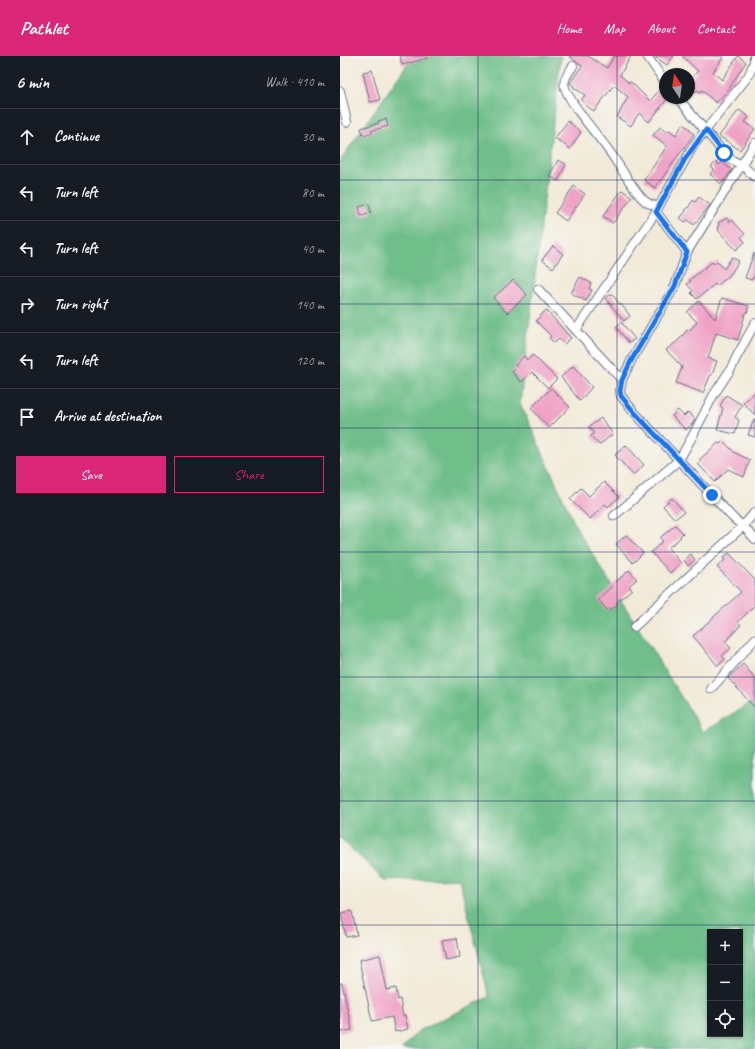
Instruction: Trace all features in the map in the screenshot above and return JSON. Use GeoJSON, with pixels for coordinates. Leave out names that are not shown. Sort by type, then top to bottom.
{"type":"FeatureCollection","features":[{"type":"Feature","properties":{"kind":"street"},"geometry":{"type":"LineString","coordinates":[[647,56],[659,73]]}},
{"type":"Feature","properties":{"kind":"street"},"geometry":{"type":"LineString","coordinates":[[576,330],[658,209],[685,159],[749,75],[754,62],[754,56]]}},
{"type":"Feature","properties":{"kind":"street"},"geometry":{"type":"LineString","coordinates":[[573,66],[564,79],[564,83],[565,88],[575,106],[610,151],[641,198],[658,209],[687,252]]}},
{"type":"Feature","properties":{"kind":"street"},"geometry":{"type":"LineString","coordinates":[[340,91],[347,122]]}},
{"type":"Feature","properties":{"kind":"street"},"geometry":{"type":"LineString","coordinates":[[683,104],[724,153],[742,165],[755,178]]}},
{"type":"Feature","properties":{"kind":"street"},"geometry":{"type":"LineString","coordinates":[[755,143],[719,198],[687,252],[675,286],[631,361],[622,380],[620,391],[624,400],[733,518],[755,539]]}},
{"type":"Feature","properties":{"kind":"street"},"geometry":{"type":"LineString","coordinates":[[538,290],[622,380]]}},
{"type":"Feature","properties":{"kind":"street"},"geometry":{"type":"LineString","coordinates":[[614,516],[679,460],[718,388],[732,367],[755,323]]}},
{"type":"Feature","properties":{"kind":"street"},"geometry":{"type":"LineString","coordinates":[[634,627],[743,526],[755,512]]}},
{"type":"Feature","properties":{"kind":"street"},"geometry":{"type":"LineString","coordinates":[[711,689],[755,639]]}},
{"type":"Feature","properties":{"kind":"green space"},"geometry":{"type":"Polygon","coordinates":[[[413,56],[561,56],[520,403],[578,531],[703,732],[755,700],[755,1049],[402,1049],[418,1031],[489,997],[459,878],[385,881],[340,838],[340,161],[413,56]]]}},
{"type":"Feature","properties":{"kind":"building"},"geometry":{"type":"Polygon","coordinates":[[[400,56],[427,56],[428,58],[402,65],[400,56]]]}},
{"type":"Feature","properties":{"kind":"building"},"geometry":{"type":"Polygon","coordinates":[[[569,56],[588,56],[607,68],[614,56],[631,56],[620,75],[629,83],[631,82],[650,101],[659,90],[659,104],[663,104],[649,122],[639,113],[631,126],[617,117],[628,97],[614,85],[594,111],[585,105],[586,104],[581,100],[585,95],[573,87],[574,86],[570,83],[582,66],[569,56]]]}},
{"type":"Feature","properties":{"kind":"building"},"geometry":{"type":"Polygon","coordinates":[[[654,56],[674,56],[667,65],[654,56]]]}},
{"type":"Feature","properties":{"kind":"building"},"geometry":{"type":"Polygon","coordinates":[[[682,56],[724,56],[713,72],[722,80],[738,56],[746,62],[728,90],[716,103],[702,90],[700,92],[697,90],[695,92],[695,74],[698,71],[682,56]]]}},
{"type":"Feature","properties":{"kind":"building"},"geometry":{"type":"Polygon","coordinates":[[[372,70],[380,100],[370,102],[363,72],[372,70]]]}},
{"type":"Feature","properties":{"kind":"building"},"geometry":{"type":"Polygon","coordinates":[[[739,110],[749,117],[745,122],[755,129],[740,150],[719,136],[739,110]]]}},
{"type":"Feature","properties":{"kind":"building"},"geometry":{"type":"Polygon","coordinates":[[[386,119],[388,126],[363,135],[361,128],[379,123],[378,121],[386,119]]]}},
{"type":"Feature","properties":{"kind":"building"},"geometry":{"type":"Polygon","coordinates":[[[568,121],[581,132],[570,149],[555,138],[568,121]]]}},
{"type":"Feature","properties":{"kind":"building"},"geometry":{"type":"Polygon","coordinates":[[[683,124],[694,134],[655,188],[644,180],[667,146],[653,135],[660,127],[667,132],[669,130],[676,135],[683,124]]]}},
{"type":"Feature","properties":{"kind":"building"},"geometry":{"type":"Polygon","coordinates":[[[558,160],[566,164],[558,181],[549,176],[558,160]]]}},
{"type":"Feature","properties":{"kind":"building"},"geometry":{"type":"Polygon","coordinates":[[[716,162],[719,165],[722,162],[732,170],[721,184],[710,174],[714,170],[711,167],[716,162]]]}},
{"type":"Feature","properties":{"kind":"building"},"geometry":{"type":"Polygon","coordinates":[[[574,186],[585,194],[566,221],[555,213],[574,186]]]}},
{"type":"Feature","properties":{"kind":"building"},"geometry":{"type":"Polygon","coordinates":[[[622,190],[632,197],[613,223],[603,216],[622,190]]]}},
{"type":"Feature","properties":{"kind":"building"},"geometry":{"type":"Polygon","coordinates":[[[699,197],[710,205],[694,225],[688,220],[685,222],[680,218],[693,200],[695,202],[699,197]]]}},
{"type":"Feature","properties":{"kind":"building"},"geometry":{"type":"Polygon","coordinates":[[[369,204],[371,213],[361,216],[359,207],[369,204]]]}},
{"type":"Feature","properties":{"kind":"building"},"geometry":{"type":"Polygon","coordinates":[[[727,218],[730,222],[732,220],[745,234],[741,237],[745,242],[736,250],[717,227],[719,225],[718,223],[727,218]]]}},
{"type":"Feature","properties":{"kind":"building"},"geometry":{"type":"Polygon","coordinates":[[[553,246],[563,254],[553,268],[542,260],[553,246]]]}},
{"type":"Feature","properties":{"kind":"building"},"geometry":{"type":"Polygon","coordinates":[[[754,253],[755,278],[753,277],[752,280],[745,278],[754,253]]]}},
{"type":"Feature","properties":{"kind":"building"},"geometry":{"type":"Polygon","coordinates":[[[732,257],[739,261],[730,275],[717,286],[715,284],[697,299],[691,293],[693,291],[687,284],[691,281],[689,280],[712,262],[714,264],[717,261],[724,269],[732,257]]]}},
{"type":"Feature","properties":{"kind":"building"},"geometry":{"type":"Polygon","coordinates":[[[580,277],[591,283],[589,289],[592,290],[586,301],[571,293],[580,277]]]}},
{"type":"Feature","properties":{"kind":"building"},"geometry":{"type":"Polygon","coordinates":[[[513,280],[527,295],[507,313],[493,298],[513,280]]]}},
{"type":"Feature","properties":{"kind":"building"},"geometry":{"type":"Polygon","coordinates":[[[612,294],[630,316],[624,321],[605,298],[612,294]]]}},
{"type":"Feature","properties":{"kind":"building"},"geometry":{"type":"Polygon","coordinates":[[[722,298],[749,306],[748,311],[745,314],[738,340],[716,333],[708,358],[717,361],[703,393],[676,383],[682,367],[666,350],[679,340],[687,330],[689,331],[697,322],[687,312],[699,301],[715,319],[722,298]]]}},
{"type":"Feature","properties":{"kind":"building"},"geometry":{"type":"Polygon","coordinates":[[[546,310],[571,338],[564,344],[559,339],[554,343],[549,338],[551,336],[536,321],[546,310]]]}},
{"type":"Feature","properties":{"kind":"building"},"geometry":{"type":"Polygon","coordinates":[[[621,322],[635,339],[629,343],[616,327],[621,322]]]}},
{"type":"Feature","properties":{"kind":"building"},"geometry":{"type":"Polygon","coordinates":[[[533,355],[557,379],[548,388],[532,372],[521,382],[512,372],[517,367],[515,365],[524,356],[527,360],[533,355]]]}},
{"type":"Feature","properties":{"kind":"building"},"geometry":{"type":"Polygon","coordinates":[[[573,366],[592,387],[580,401],[561,377],[573,366]]]}},
{"type":"Feature","properties":{"kind":"building"},"geometry":{"type":"Polygon","coordinates":[[[551,388],[570,407],[549,428],[531,408],[551,388]]]}},
{"type":"Feature","properties":{"kind":"building"},"geometry":{"type":"Polygon","coordinates":[[[755,392],[755,415],[743,403],[755,392]]]}},
{"type":"Feature","properties":{"kind":"building"},"geometry":{"type":"Polygon","coordinates":[[[726,395],[742,405],[735,417],[739,420],[735,434],[717,430],[723,408],[720,406],[726,395]]]}},
{"type":"Feature","properties":{"kind":"building"},"geometry":{"type":"Polygon","coordinates":[[[678,410],[684,416],[688,412],[695,419],[686,430],[672,416],[678,410]]]}},
{"type":"Feature","properties":{"kind":"building"},"geometry":{"type":"Polygon","coordinates":[[[601,418],[613,434],[599,445],[591,436],[594,433],[589,427],[601,418]]]}},
{"type":"Feature","properties":{"kind":"building"},"geometry":{"type":"Polygon","coordinates":[[[755,419],[755,437],[748,435],[755,419]]]}},
{"type":"Feature","properties":{"kind":"building"},"geometry":{"type":"Polygon","coordinates":[[[723,441],[735,453],[750,460],[744,477],[728,469],[715,482],[698,464],[701,462],[699,460],[718,443],[720,444],[723,441]]]}},
{"type":"Feature","properties":{"kind":"building"},"geometry":{"type":"Polygon","coordinates":[[[626,445],[644,465],[633,475],[615,455],[626,445]]]}},
{"type":"Feature","properties":{"kind":"building"},"geometry":{"type":"Polygon","coordinates":[[[604,482],[619,497],[608,507],[605,504],[590,519],[570,499],[581,488],[589,496],[604,482]]]}},
{"type":"Feature","properties":{"kind":"building"},"geometry":{"type":"Polygon","coordinates":[[[672,498],[684,512],[675,519],[663,506],[672,498]]]}},
{"type":"Feature","properties":{"kind":"building"},"geometry":{"type":"Polygon","coordinates":[[[675,525],[683,533],[680,536],[681,537],[668,548],[681,563],[670,573],[651,552],[663,541],[660,538],[675,525]]]}},
{"type":"Feature","properties":{"kind":"building"},"geometry":{"type":"Polygon","coordinates":[[[626,535],[643,553],[633,563],[616,544],[626,535]]]}},
{"type":"Feature","properties":{"kind":"building"},"geometry":{"type":"Polygon","coordinates":[[[729,553],[755,580],[755,605],[738,622],[741,625],[725,642],[731,648],[722,656],[725,659],[718,666],[693,636],[741,592],[717,567],[725,560],[723,558],[729,553]]]}},
{"type":"Feature","properties":{"kind":"building"},"geometry":{"type":"Polygon","coordinates":[[[691,554],[695,560],[688,566],[684,560],[691,554]]]}},
{"type":"Feature","properties":{"kind":"building"},"geometry":{"type":"Polygon","coordinates":[[[629,570],[637,579],[629,586],[632,589],[616,603],[618,604],[611,610],[610,608],[607,610],[598,599],[629,570]]]}},
{"type":"Feature","properties":{"kind":"building"},"geometry":{"type":"Polygon","coordinates":[[[743,664],[755,678],[755,708],[728,678],[743,664]]]}},
{"type":"Feature","properties":{"kind":"building"},"geometry":{"type":"Polygon","coordinates":[[[352,911],[357,935],[346,937],[341,913],[352,911]]]}},
{"type":"Feature","properties":{"kind":"building"},"geometry":{"type":"Polygon","coordinates":[[[457,938],[460,957],[446,960],[442,940],[457,938]]]}},
{"type":"Feature","properties":{"kind":"building"},"geometry":{"type":"Polygon","coordinates":[[[380,955],[387,990],[396,988],[398,1000],[400,999],[403,1016],[405,1015],[408,1029],[395,1032],[392,1017],[372,1021],[359,960],[380,955]]]}},
{"type":"Feature","properties":{"kind":"building"},"geometry":{"type":"Polygon","coordinates":[[[340,983],[342,983],[352,1030],[340,1032],[340,983]]]}},
{"type":"Feature","properties":{"kind":"route"},"geometry":{"type":"LineString","coordinates":[[712,495],[635,413],[621,396],[620,391],[622,380],[631,361],[675,286],[687,252],[656,212],[685,159],[706,130],[724,153]]}}]}
